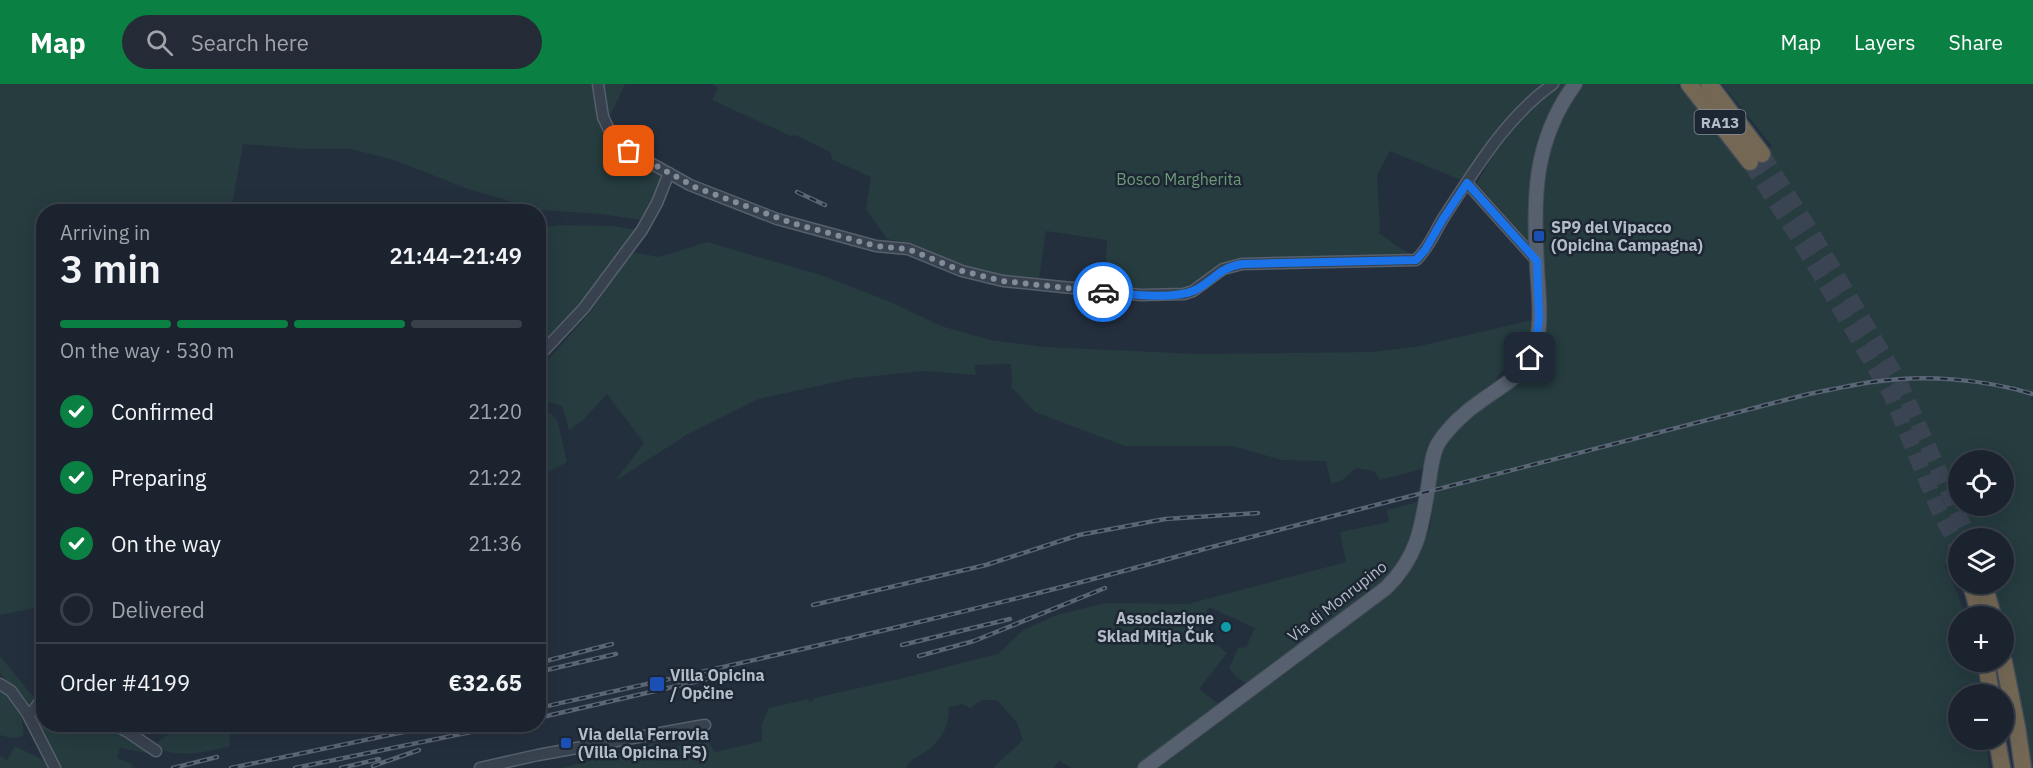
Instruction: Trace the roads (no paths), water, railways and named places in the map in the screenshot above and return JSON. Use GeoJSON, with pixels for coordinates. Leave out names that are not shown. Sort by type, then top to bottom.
{"type":"FeatureCollection","features":[{"type":"Feature","properties":{"kind":"highway","name":"RA13"},"geometry":{"type":"LineString","coordinates":[[1689,84],[1756,158],[1709,84]]}},
{"type":"Feature","properties":{"kind":"highway"},"geometry":{"type":"LineString","coordinates":[[2006,672],[2023,768]]}},
{"type":"Feature","properties":{"kind":"main road","name":"Via di Monrupino"},"geometry":{"type":"LineString","coordinates":[[1145,768],[1386,588],[1400,573],[1413,553],[1419,536],[1432,460],[1437,445],[1478,402],[1521,370],[1530,358],[1537,336],[1539,318],[1536,182],[1540,161],[1557,113],[1575,84]]}},
{"type":"Feature","properties":{"kind":"street"},"geometry":{"type":"LineString","coordinates":[[598,84],[603,117],[612,136],[629,151],[697,188],[777,219],[876,246],[908,249],[962,271],[1003,281],[1141,295],[1184,294],[1200,286],[1223,269],[1242,264],[1416,260],[1425,250],[1467,183],[1513,120],[1536,96],[1553,84]]}},
{"type":"Feature","properties":{"kind":"street"},"geometry":{"type":"LineString","coordinates":[[546,348],[584,308],[642,230],[657,203],[669,173]]}},
{"type":"Feature","properties":{"kind":"street"},"geometry":{"type":"LineString","coordinates":[[1467,183],[1537,261]]}},
{"type":"Feature","properties":{"kind":"street"},"geometry":{"type":"LineString","coordinates":[[2,684],[11,691],[27,713],[36,731]]}},
{"type":"Feature","properties":{"kind":"street"},"geometry":{"type":"LineString","coordinates":[[27,713],[36,707]]}},
{"type":"Feature","properties":{"kind":"street"},"geometry":{"type":"LineString","coordinates":[[480,768],[705,725]]}},
{"type":"Feature","properties":{"kind":"street"},"geometry":{"type":"LineString","coordinates":[[37,732],[55,768]]}},
{"type":"Feature","properties":{"kind":"street"},"geometry":{"type":"LineString","coordinates":[[128,732],[156,751]]}},
{"type":"Feature","properties":{"kind":"tunnel"},"geometry":{"type":"LineString","coordinates":[[1762,154],[1812,233],[1899,381],[1965,528]]}},
{"type":"Feature","properties":{"kind":"tunnel"},"geometry":{"type":"LineString","coordinates":[[1750,162],[1802,244],[1891,395],[1948,528]]}},
{"type":"Feature","properties":{"kind":"railway"},"geometry":{"type":"LineString","coordinates":[[797,192],[825,205]]}},
{"type":"Feature","properties":{"kind":"railway"},"geometry":{"type":"LineString","coordinates":[[546,706],[1042,592],[1809,394],[1872,382],[1912,378],[1953,379],[2033,394]]}},
{"type":"Feature","properties":{"kind":"railway"},"geometry":{"type":"LineString","coordinates":[[813,605],[986,565],[1079,535],[1165,519],[1258,513]]}},
{"type":"Feature","properties":{"kind":"railway"},"geometry":{"type":"LineString","coordinates":[[919,656],[974,641],[1105,588]]}},
{"type":"Feature","properties":{"kind":"railway"},"geometry":{"type":"LineString","coordinates":[[902,645],[1010,619]]}},
{"type":"Feature","properties":{"kind":"railway"},"geometry":{"type":"LineString","coordinates":[[546,661],[612,644]]}},
{"type":"Feature","properties":{"kind":"railway"},"geometry":{"type":"LineString","coordinates":[[546,670],[616,654]]}},
{"type":"Feature","properties":{"kind":"railway"},"geometry":{"type":"LineString","coordinates":[[546,716],[707,679]]}},
{"type":"Feature","properties":{"kind":"railway"},"geometry":{"type":"LineString","coordinates":[[231,768],[404,732]]}},
{"type":"Feature","properties":{"kind":"railway"},"geometry":{"type":"LineString","coordinates":[[295,768],[471,732]]}},
{"type":"Feature","properties":{"kind":"railway"},"geometry":{"type":"LineString","coordinates":[[373,766],[419,750]]}},
{"type":"Feature","properties":{"kind":"railway"},"geometry":{"type":"LineString","coordinates":[[173,768],[217,757]]}},
{"type":"Feature","properties":{"kind":"railway"},"geometry":{"type":"LineString","coordinates":[[341,768],[379,759]]}},
{"type":"Feature","properties":{"kind":"place","name":"SP9 del Vipacco (Opicina Campagna)"},"geometry":{"type":"Point","coordinates":[1539,236]}},
{"type":"Feature","properties":{"kind":"place","name":"Associazione Sklad Mitja Čuk"},"geometry":{"type":"Point","coordinates":[1226,627]}},
{"type":"Feature","properties":{"kind":"place","name":"Villa Opicina / Opčine"},"geometry":{"type":"Point","coordinates":[657,684]}},
{"type":"Feature","properties":{"kind":"place","name":"Via della Ferrovia (Villa Opicina FS)"},"geometry":{"type":"Point","coordinates":[566,743]}},
{"type":"Feature","properties":{"kind":"park label","name":"Bosco Margherita"},"geometry":{"type":"Point","coordinates":[1179,179]}}]}
